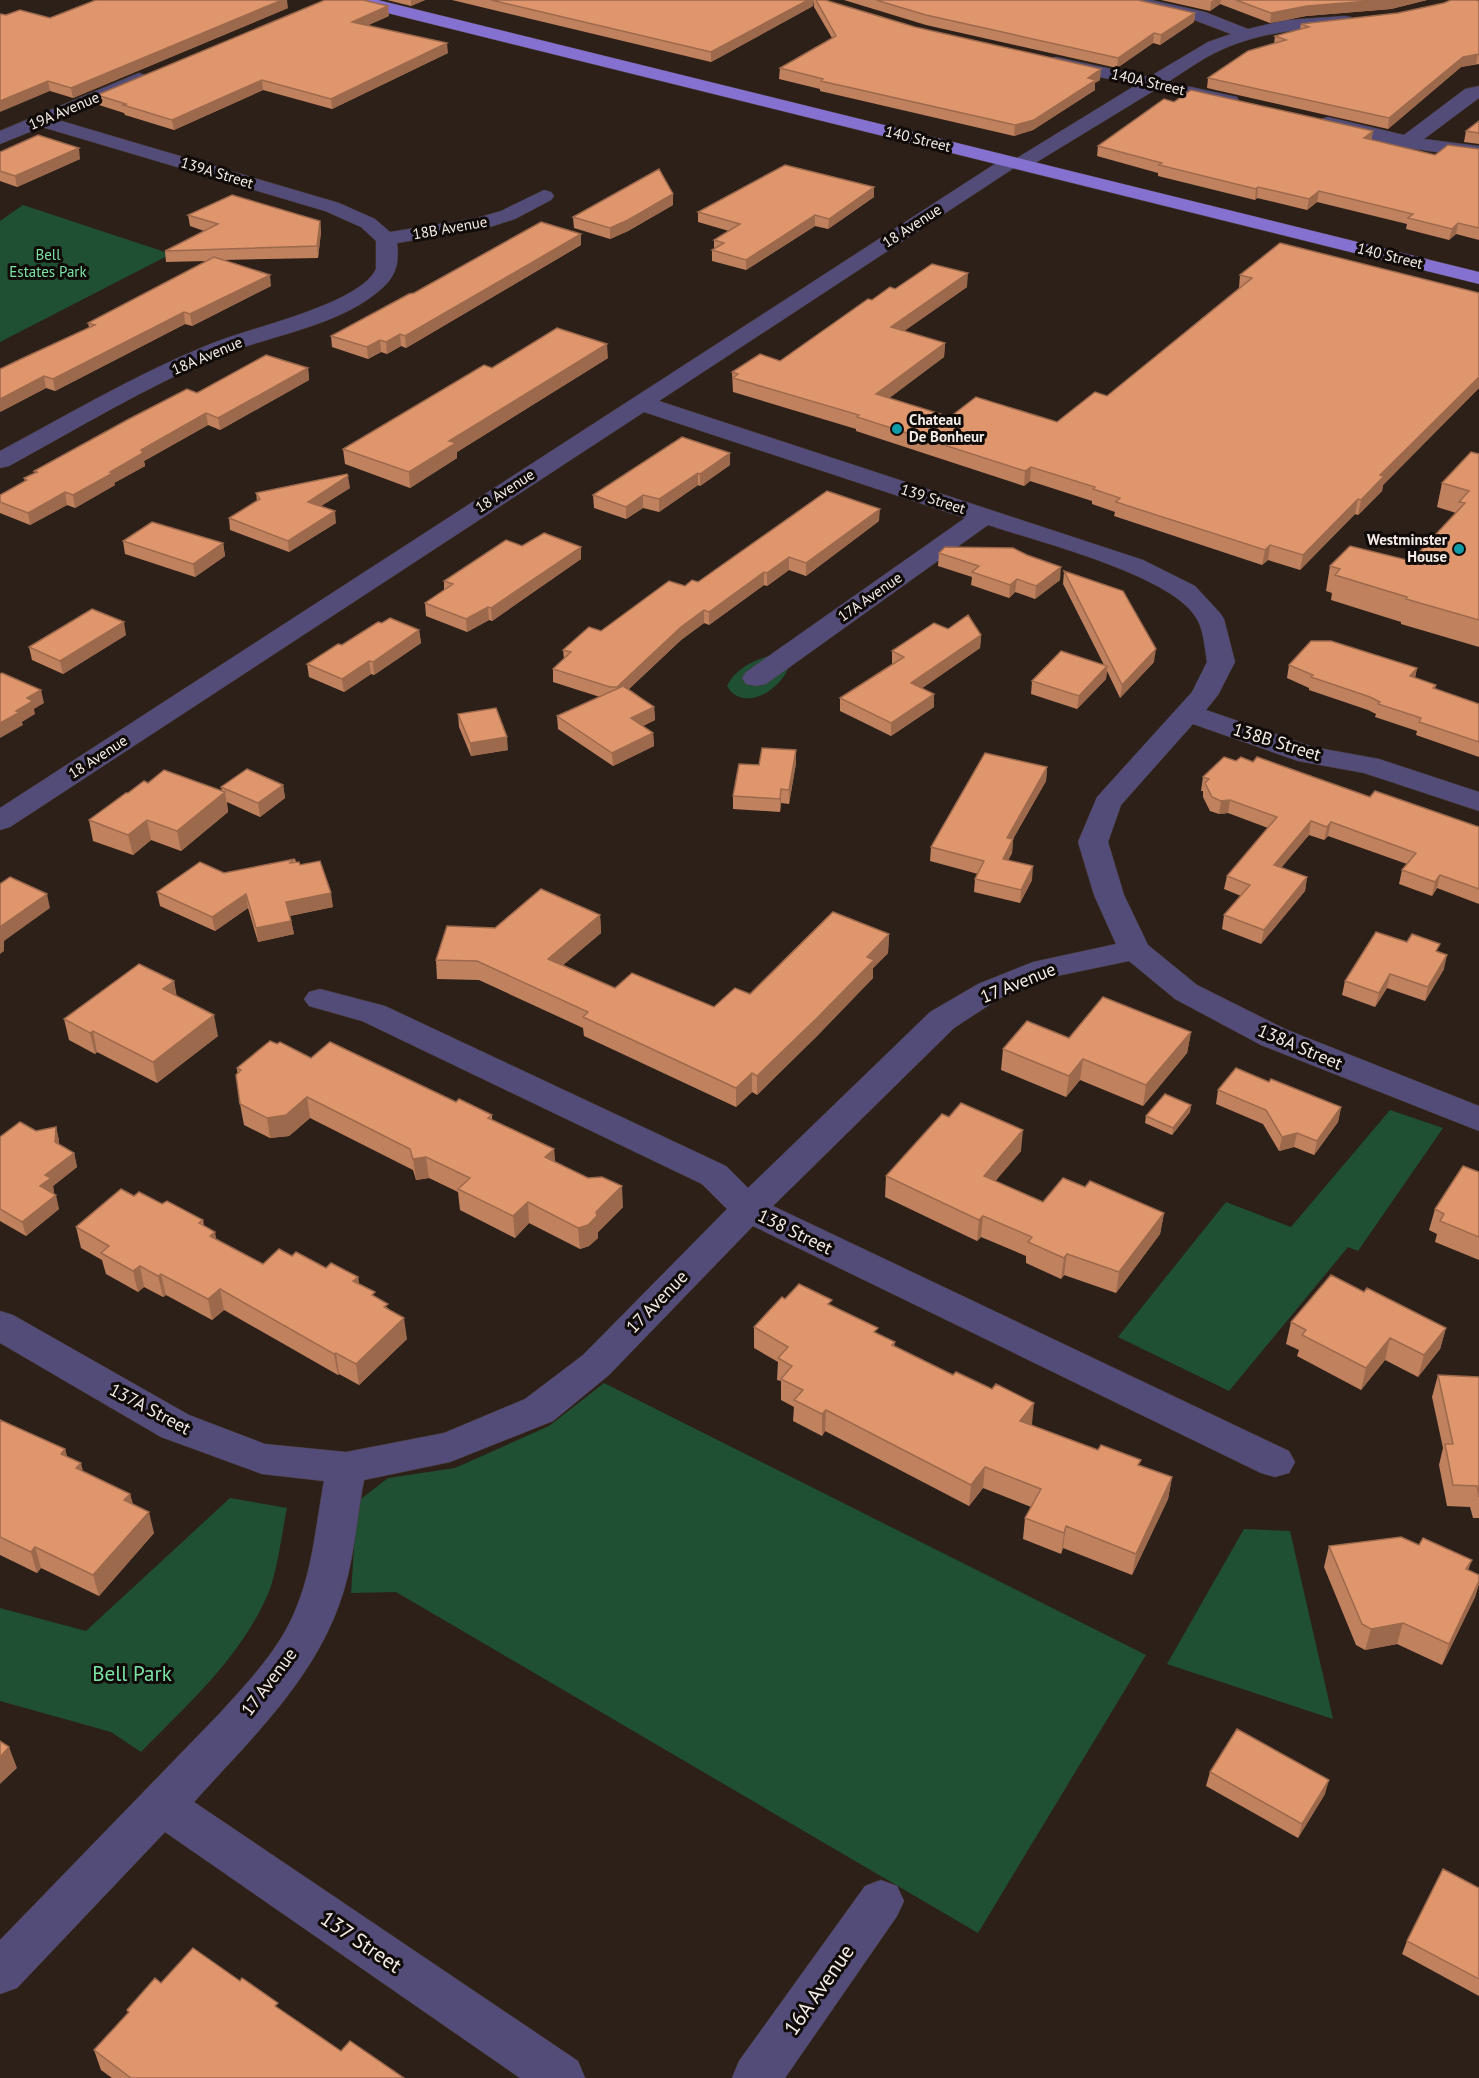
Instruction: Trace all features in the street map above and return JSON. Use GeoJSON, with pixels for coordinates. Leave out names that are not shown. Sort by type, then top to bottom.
{"type":"FeatureCollection","features":[{"type":"Feature","properties":{"kind":"main road","name":"140 Street"},"geometry":{"type":"LineString","coordinates":[[357,0],[1479,278]]}},
{"type":"Feature","properties":{"kind":"street"},"geometry":{"type":"LineString","coordinates":[[1128,0],[1199,16],[1246,34]]}},
{"type":"Feature","properties":{"kind":"street","name":"18 Avenue"},"geometry":{"type":"LineString","coordinates":[[0,821],[641,403],[1015,163],[1154,84],[1214,46],[1246,34],[1286,26],[1365,20]]}},
{"type":"Feature","properties":{"kind":"street","name":"140A Street"},"geometry":{"type":"LineString","coordinates":[[1037,57],[1248,105]]}},
{"type":"Feature","properties":{"kind":"street","name":"19A Avenue"},"geometry":{"type":"LineString","coordinates":[[0,138],[161,70]]}},
{"type":"Feature","properties":{"kind":"street"},"geometry":{"type":"LineString","coordinates":[[1407,142],[1472,93],[1479,92]]}},
{"type":"Feature","properties":{"kind":"street","name":"139A Street"},"geometry":{"type":"LineString","coordinates":[[41,121],[332,207],[368,223],[386,239]]}},
{"type":"Feature","properties":{"kind":"street"},"geometry":{"type":"LineString","coordinates":[[1316,121],[1407,142],[1479,152]]}},
{"type":"Feature","properties":{"kind":"street","name":"18B Avenue"},"geometry":{"type":"LineString","coordinates":[[386,239],[480,224],[508,215],[544,196]]}},
{"type":"Feature","properties":{"kind":"street","name":"18A Avenue"},"geometry":{"type":"LineString","coordinates":[[0,460],[212,351],[328,311],[365,291],[381,277],[388,264],[386,239]]}},
{"type":"Feature","properties":{"kind":"street","name":"139 Street"},"geometry":{"type":"LineString","coordinates":[[641,403],[1134,565],[1186,592],[1210,620],[1221,662],[1196,704]]}},
{"type":"Feature","properties":{"kind":"street","name":"17A Avenue"},"geometry":{"type":"LineString","coordinates":[[756,678],[984,516]]}},
{"type":"Feature","properties":{"kind":"street"},"geometry":{"type":"LineString","coordinates":[[1135,950],[1109,894],[1093,842],[1107,803],[1196,704]]}},
{"type":"Feature","properties":{"kind":"street","name":"138B Street"},"geometry":{"type":"LineString","coordinates":[[1196,704],[1308,754],[1369,765],[1479,802]]}},
{"type":"Feature","properties":{"kind":"street","name":"138A Street"},"geometry":{"type":"LineString","coordinates":[[1135,950],[1186,992],[1273,1037],[1479,1119]]}},
{"type":"Feature","properties":{"kind":"street","name":"17 Avenue"},"geometry":{"type":"LineString","coordinates":[[0,1972],[162,1805],[251,1708],[291,1659],[318,1607],[332,1555],[346,1468],[450,1447],[539,1410],[596,1365],[748,1209],[942,1020],[989,991],[1044,969],[1135,950]]}},
{"type":"Feature","properties":{"kind":"street","name":"138 Street"},"geometry":{"type":"LineString","coordinates":[[320,999],[373,1013],[714,1175],[748,1209],[1275,1462]]}},
{"type":"Feature","properties":{"kind":"street","name":"137A Street"},"geometry":{"type":"LineString","coordinates":[[0,1324],[175,1426],[262,1459],[346,1468]]}},
{"type":"Feature","properties":{"kind":"street","name":"137 Street"},"geometry":{"type":"LineString","coordinates":[[162,1805],[561,2078]]}},
{"type":"Feature","properties":{"kind":"street","name":"16A Avenue"},"geometry":{"type":"LineString","coordinates":[[756,2078],[881,1901]]}},
{"type":"Feature","properties":{"kind":"green space","name":"Bell Estates Park"},"geometry":{"type":"Polygon","coordinates":[[[23,205],[171,254],[0,342],[0,221],[23,205]]]}},
{"type":"Feature","properties":{"kind":"green space"},"geometry":{"type":"Polygon","coordinates":[[[769,656],[789,665],[779,682],[771,690],[752,698],[743,698],[734,694],[727,686],[734,675],[751,663],[769,656]]]}},
{"type":"Feature","properties":{"kind":"green space"},"geometry":{"type":"Polygon","coordinates":[[[1390,1110],[1443,1128],[1358,1251],[1348,1247],[1229,1391],[1118,1337],[1226,1202],[1291,1227],[1390,1110]]]}},
{"type":"Feature","properties":{"kind":"green space"},"geometry":{"type":"Polygon","coordinates":[[[604,1383],[1146,1655],[978,1933],[396,1592],[351,1593],[357,1502],[388,1478],[455,1468],[549,1426],[604,1383]]]}},
{"type":"Feature","properties":{"kind":"green space","name":"Bell Park"},"geometry":{"type":"Polygon","coordinates":[[[230,1498],[287,1508],[271,1586],[256,1617],[228,1659],[212,1679],[141,1752],[111,1732],[0,1701],[0,1608],[86,1631],[230,1498]]]}},
{"type":"Feature","properties":{"kind":"green space"},"geometry":{"type":"Polygon","coordinates":[[[1244,1529],[1290,1531],[1333,1719],[1167,1664],[1244,1529]]]}},
{"type":"Feature","properties":{"kind":"building"},"geometry":{"type":"Polygon","coordinates":[[[96,0],[282,0],[71,88],[48,81],[0,101],[0,14],[6,15],[20,10],[50,18],[96,0]]]}},
{"type":"Feature","properties":{"kind":"building"},"geometry":{"type":"Polygon","coordinates":[[[325,0],[363,0],[388,6],[352,22],[447,43],[331,99],[262,80],[172,120],[97,95],[325,0]]]}},
{"type":"Feature","properties":{"kind":"building"},"geometry":{"type":"Polygon","coordinates":[[[491,0],[808,0],[711,52],[491,0]]]}},
{"type":"Feature","properties":{"kind":"building"},"geometry":{"type":"Polygon","coordinates":[[[816,0],[825,0],[915,27],[1101,69],[1088,78],[1096,80],[1034,120],[1015,125],[821,81],[823,79],[780,68],[836,36],[816,0]]]}},
{"type":"Feature","properties":{"kind":"building"},"geometry":{"type":"Polygon","coordinates":[[[876,0],[1138,0],[1195,13],[1161,35],[1154,33],[1118,58],[926,15],[876,0]]]}},
{"type":"Feature","properties":{"kind":"building"},"geometry":{"type":"Polygon","coordinates":[[[1236,0],[1382,0],[1307,6],[1271,13],[1236,0]]]}},
{"type":"Feature","properties":{"kind":"building"},"geometry":{"type":"Polygon","coordinates":[[[1451,0],[1479,1],[1479,54],[1463,57],[1389,118],[1208,78],[1248,51],[1286,40],[1275,36],[1309,27],[1301,24],[1398,13],[1451,0]]]}},
{"type":"Feature","properties":{"kind":"building"},"geometry":{"type":"Polygon","coordinates":[[[1191,90],[1373,131],[1364,138],[1435,155],[1448,145],[1479,149],[1479,228],[1458,223],[1452,229],[1408,218],[1413,214],[1319,191],[1309,199],[1258,187],[1256,189],[1159,165],[1162,163],[1098,146],[1164,99],[1174,102],[1191,90]]]}},
{"type":"Feature","properties":{"kind":"building"},"geometry":{"type":"Polygon","coordinates":[[[1479,121],[1479,133],[1466,131],[1479,121]]]}},
{"type":"Feature","properties":{"kind":"building"},"geometry":{"type":"Polygon","coordinates":[[[38,135],[79,148],[15,176],[0,171],[0,152],[38,135]]]}},
{"type":"Feature","properties":{"kind":"building"},"geometry":{"type":"Polygon","coordinates":[[[785,165],[874,187],[829,219],[815,215],[746,260],[712,250],[724,243],[714,240],[740,224],[698,212],[785,165]]]}},
{"type":"Feature","properties":{"kind":"building"},"geometry":{"type":"Polygon","coordinates":[[[659,169],[673,194],[628,220],[610,228],[573,217],[659,169]]]}},
{"type":"Feature","properties":{"kind":"building"},"geometry":{"type":"Polygon","coordinates":[[[232,195],[320,221],[317,246],[165,251],[218,224],[188,215],[232,195]]]}},
{"type":"Feature","properties":{"kind":"building"},"geometry":{"type":"Polygon","coordinates":[[[541,222],[581,234],[405,336],[400,334],[386,342],[380,340],[367,347],[331,336],[414,293],[541,222]]]}},
{"type":"Feature","properties":{"kind":"building"},"geometry":{"type":"Polygon","coordinates":[[[1280,243],[1479,293],[1479,377],[1380,475],[1384,476],[1361,500],[1358,499],[1303,555],[1270,545],[1265,550],[1116,502],[1120,498],[1093,489],[1095,487],[1031,467],[1025,471],[857,417],[859,415],[733,378],[738,374],[732,372],[760,354],[780,361],[868,299],[872,300],[890,287],[895,289],[932,264],[968,273],[891,327],[945,343],[876,394],[950,417],[976,397],[1057,422],[1095,392],[1107,396],[1252,278],[1240,275],[1280,243]]]}},
{"type":"Feature","properties":{"kind":"building"},"geometry":{"type":"Polygon","coordinates":[[[214,257],[270,275],[190,314],[184,312],[53,379],[44,376],[0,399],[0,369],[95,325],[88,323],[214,257]]]}},
{"type":"Feature","properties":{"kind":"building"},"geometry":{"type":"Polygon","coordinates":[[[557,328],[607,344],[449,441],[456,443],[409,472],[343,449],[484,365],[492,368],[557,328]]]}},
{"type":"Feature","properties":{"kind":"building"},"geometry":{"type":"Polygon","coordinates":[[[266,355],[308,368],[218,418],[206,413],[141,450],[143,453],[110,472],[113,473],[73,495],[65,492],[28,513],[0,502],[0,495],[27,480],[24,478],[37,472],[34,471],[187,389],[197,393],[266,355]]]}},
{"type":"Feature","properties":{"kind":"building"},"geometry":{"type":"Polygon","coordinates":[[[682,437],[730,453],[659,499],[643,495],[626,507],[593,495],[682,437]]]}},
{"type":"Feature","properties":{"kind":"building"},"geometry":{"type":"Polygon","coordinates":[[[1471,452],[1479,454],[1479,620],[1335,575],[1340,569],[1330,566],[1350,546],[1411,561],[1465,503],[1459,502],[1469,491],[1442,483],[1471,452]]]}},
{"type":"Feature","properties":{"kind":"building"},"geometry":{"type":"Polygon","coordinates":[[[347,474],[348,476],[308,502],[335,511],[288,541],[229,518],[260,499],[256,493],[347,474]]]}},
{"type":"Feature","properties":{"kind":"building"},"geometry":{"type":"Polygon","coordinates":[[[827,491],[880,509],[806,563],[789,557],[767,573],[764,572],[709,612],[704,610],[681,627],[617,687],[610,687],[553,669],[571,652],[563,650],[589,627],[601,631],[669,581],[685,586],[692,580],[698,582],[827,491]]]}},
{"type":"Feature","properties":{"kind":"building"},"geometry":{"type":"Polygon","coordinates":[[[152,522],[223,543],[193,564],[123,541],[152,522]]]}},
{"type":"Feature","properties":{"kind":"building"},"geometry":{"type":"Polygon","coordinates":[[[544,533],[581,547],[491,608],[488,607],[466,619],[425,603],[453,584],[444,581],[506,540],[522,546],[544,533]]]}},
{"type":"Feature","properties":{"kind":"building"},"geometry":{"type":"Polygon","coordinates":[[[945,547],[1013,548],[1061,567],[1036,586],[1017,579],[1010,585],[972,572],[979,566],[939,553],[945,547]]]}},
{"type":"Feature","properties":{"kind":"building"},"geometry":{"type":"Polygon","coordinates":[[[1064,571],[1123,591],[1156,649],[1122,685],[1064,571]]]}},
{"type":"Feature","properties":{"kind":"building"},"geometry":{"type":"Polygon","coordinates":[[[92,609],[124,622],[60,661],[29,647],[92,609]]]}},
{"type":"Feature","properties":{"kind":"building"},"geometry":{"type":"Polygon","coordinates":[[[968,615],[981,635],[911,683],[934,694],[891,723],[840,698],[904,657],[892,651],[934,623],[948,629],[968,615]]]}},
{"type":"Feature","properties":{"kind":"building"},"geometry":{"type":"Polygon","coordinates":[[[390,618],[419,630],[373,662],[369,661],[342,679],[307,664],[338,644],[342,645],[378,622],[382,623],[390,618]]]}},
{"type":"Feature","properties":{"kind":"building"},"geometry":{"type":"Polygon","coordinates":[[[1311,641],[1331,641],[1417,668],[1410,676],[1436,685],[1433,688],[1479,704],[1479,742],[1419,722],[1421,718],[1378,704],[1380,702],[1370,697],[1311,677],[1313,675],[1289,665],[1311,641]]]}},
{"type":"Feature","properties":{"kind":"building"},"geometry":{"type":"Polygon","coordinates":[[[1061,651],[1107,666],[1079,696],[1032,681],[1061,651]]]}},
{"type":"Feature","properties":{"kind":"building"},"geometry":{"type":"Polygon","coordinates":[[[0,674],[41,690],[27,698],[33,701],[16,711],[20,712],[0,723],[0,674]]]}},
{"type":"Feature","properties":{"kind":"building"},"geometry":{"type":"Polygon","coordinates":[[[623,686],[654,707],[631,718],[653,733],[612,753],[557,716],[623,686]]]}},
{"type":"Feature","properties":{"kind":"building"},"geometry":{"type":"Polygon","coordinates":[[[496,708],[507,737],[470,743],[458,714],[496,708]]]}},
{"type":"Feature","properties":{"kind":"building"},"geometry":{"type":"Polygon","coordinates":[[[762,748],[796,750],[789,790],[781,789],[780,799],[733,796],[739,764],[759,765],[762,748]]]}},
{"type":"Feature","properties":{"kind":"building"},"geometry":{"type":"Polygon","coordinates":[[[985,753],[1047,767],[1007,838],[1013,839],[1003,859],[1033,866],[1021,890],[975,879],[984,861],[931,847],[985,753]]]}},
{"type":"Feature","properties":{"kind":"building"},"geometry":{"type":"Polygon","coordinates":[[[1224,757],[1236,761],[1241,757],[1253,762],[1257,757],[1370,797],[1375,791],[1479,827],[1479,889],[1440,875],[1435,882],[1402,870],[1416,853],[1331,822],[1327,827],[1311,821],[1274,865],[1307,877],[1264,930],[1224,915],[1250,885],[1227,876],[1277,817],[1230,800],[1221,801],[1212,797],[1205,783],[1209,779],[1203,777],[1224,757]]]}},
{"type":"Feature","properties":{"kind":"building"},"geometry":{"type":"Polygon","coordinates":[[[247,769],[283,785],[258,803],[221,787],[247,769]]]}},
{"type":"Feature","properties":{"kind":"building"},"geometry":{"type":"Polygon","coordinates":[[[164,770],[225,792],[177,831],[147,820],[128,835],[89,820],[144,781],[148,783],[164,770]]]}},
{"type":"Feature","properties":{"kind":"building"},"geometry":{"type":"Polygon","coordinates":[[[295,859],[289,863],[299,862],[300,865],[320,861],[331,893],[286,902],[291,921],[256,928],[246,894],[212,917],[157,892],[200,862],[224,873],[295,859]]]}},
{"type":"Feature","properties":{"kind":"building"},"geometry":{"type":"Polygon","coordinates":[[[10,877],[47,894],[0,927],[0,884],[10,877]]]}},
{"type":"Feature","properties":{"kind":"building"},"geometry":{"type":"Polygon","coordinates":[[[541,889],[600,915],[548,959],[615,988],[632,973],[714,1007],[735,988],[750,994],[833,912],[889,934],[867,957],[874,960],[817,1018],[757,1076],[752,1073],[736,1088],[583,1017],[588,1012],[477,961],[436,960],[447,926],[495,928],[541,889]]]}},
{"type":"Feature","properties":{"kind":"building"},"geometry":{"type":"Polygon","coordinates":[[[1376,932],[1407,942],[1412,934],[1440,944],[1436,951],[1447,955],[1428,987],[1390,974],[1379,993],[1345,981],[1376,932]]]}},
{"type":"Feature","properties":{"kind":"building"},"geometry":{"type":"Polygon","coordinates":[[[139,964],[174,981],[163,989],[214,1015],[153,1062],[93,1031],[90,1033],[64,1019],[139,964]]]}},
{"type":"Feature","properties":{"kind":"building"},"geometry":{"type":"Polygon","coordinates":[[[1103,997],[1191,1032],[1146,1085],[1083,1059],[1069,1076],[1003,1049],[1027,1021],[1069,1038],[1103,997]]]}},
{"type":"Feature","properties":{"kind":"building"},"geometry":{"type":"Polygon","coordinates":[[[270,1041],[277,1044],[280,1042],[311,1058],[330,1042],[456,1102],[459,1099],[492,1115],[488,1118],[554,1149],[545,1157],[588,1178],[602,1177],[622,1186],[596,1212],[597,1216],[588,1225],[578,1228],[528,1202],[513,1216],[458,1189],[470,1178],[426,1157],[413,1159],[410,1149],[307,1097],[286,1115],[267,1118],[240,1104],[236,1075],[241,1070],[237,1068],[270,1041]]]}},
{"type":"Feature","properties":{"kind":"building"},"geometry":{"type":"Polygon","coordinates":[[[1236,1068],[1269,1082],[1271,1079],[1341,1107],[1317,1141],[1297,1133],[1282,1137],[1266,1110],[1218,1090],[1236,1068]]]}},
{"type":"Feature","properties":{"kind":"building"},"geometry":{"type":"Polygon","coordinates":[[[1165,1094],[1191,1105],[1173,1128],[1146,1116],[1165,1094]]]}},
{"type":"Feature","properties":{"kind":"building"},"geometry":{"type":"Polygon","coordinates":[[[961,1103],[1023,1130],[984,1176],[1043,1202],[1063,1178],[1085,1187],[1090,1181],[1164,1213],[1119,1272],[1067,1254],[1064,1258],[1028,1242],[1032,1237],[983,1216],[979,1220],[886,1176],[942,1114],[949,1117],[961,1103]]]}},
{"type":"Feature","properties":{"kind":"building"},"geometry":{"type":"Polygon","coordinates":[[[20,1122],[36,1131],[56,1127],[55,1142],[74,1153],[45,1175],[51,1178],[40,1186],[56,1195],[22,1222],[0,1209],[0,1137],[20,1122]]]}},
{"type":"Feature","properties":{"kind":"building"},"geometry":{"type":"Polygon","coordinates":[[[1463,1166],[1479,1172],[1479,1237],[1440,1221],[1444,1214],[1435,1209],[1463,1166]]]}},
{"type":"Feature","properties":{"kind":"building"},"geometry":{"type":"Polygon","coordinates":[[[121,1189],[134,1196],[139,1192],[162,1204],[167,1201],[203,1220],[199,1223],[215,1232],[210,1236],[263,1264],[279,1249],[292,1256],[296,1252],[326,1268],[331,1263],[358,1277],[353,1281],[375,1292],[372,1295],[388,1304],[384,1307],[404,1318],[356,1364],[334,1354],[220,1289],[208,1299],[161,1274],[158,1276],[140,1266],[133,1271],[101,1253],[109,1246],[76,1227],[121,1189]]]}},
{"type":"Feature","properties":{"kind":"building"},"geometry":{"type":"Polygon","coordinates":[[[1331,1275],[1364,1292],[1367,1288],[1446,1328],[1424,1355],[1390,1338],[1366,1368],[1302,1335],[1306,1330],[1291,1322],[1331,1275]]]}},
{"type":"Feature","properties":{"kind":"building"},"geometry":{"type":"Polygon","coordinates":[[[799,1284],[832,1300],[828,1304],[878,1328],[874,1332],[895,1342],[892,1345],[953,1375],[956,1372],[992,1389],[996,1384],[1034,1403],[1020,1421],[1098,1450],[1101,1445],[1141,1460],[1138,1465],[1172,1477],[1136,1554],[1066,1526],[1064,1533],[1025,1518],[1041,1489],[985,1467],[971,1485],[826,1410],[822,1414],[794,1400],[803,1390],[781,1379],[792,1366],[778,1358],[788,1347],[754,1327],[782,1297],[785,1299],[799,1284]]]}},
{"type":"Feature","properties":{"kind":"building"},"geometry":{"type":"Polygon","coordinates":[[[1438,1375],[1479,1377],[1479,1497],[1477,1486],[1453,1485],[1445,1444],[1453,1444],[1438,1375]]]}},
{"type":"Feature","properties":{"kind":"building"},"geometry":{"type":"Polygon","coordinates":[[[0,1420],[65,1449],[61,1454],[81,1463],[76,1468],[130,1494],[124,1500],[149,1512],[93,1575],[35,1547],[31,1552],[0,1537],[0,1420]]]}},
{"type":"Feature","properties":{"kind":"building"},"geometry":{"type":"Polygon","coordinates":[[[1401,1537],[1419,1545],[1423,1538],[1472,1560],[1466,1569],[1479,1575],[1479,1581],[1449,1644],[1403,1623],[1371,1629],[1362,1624],[1329,1546],[1401,1537]]]}},
{"type":"Feature","properties":{"kind":"building"},"geometry":{"type":"Polygon","coordinates":[[[1237,1729],[1329,1780],[1302,1824],[1210,1772],[1237,1729]]]}},
{"type":"Feature","properties":{"kind":"building"},"geometry":{"type":"Polygon","coordinates":[[[0,1741],[9,1747],[0,1757],[0,1741]]]}},
{"type":"Feature","properties":{"kind":"building"},"geometry":{"type":"Polygon","coordinates":[[[1443,1869],[1479,1888],[1479,1979],[1407,1941],[1443,1869]]]}},
{"type":"Feature","properties":{"kind":"building"},"geometry":{"type":"Polygon","coordinates":[[[193,1948],[240,1981],[242,1978],[278,2003],[275,2006],[341,2051],[350,2041],[404,2078],[131,2078],[94,2050],[129,2012],[127,2010],[155,1978],[161,1983],[193,1948]]]}},
{"type":"Feature","properties":{"kind":"place","name":"Chateau De Bonheur"},"geometry":{"type":"Point","coordinates":[897,429]}},
{"type":"Feature","properties":{"kind":"place","name":"Westminster House"},"geometry":{"type":"Point","coordinates":[1459,549]}}]}
